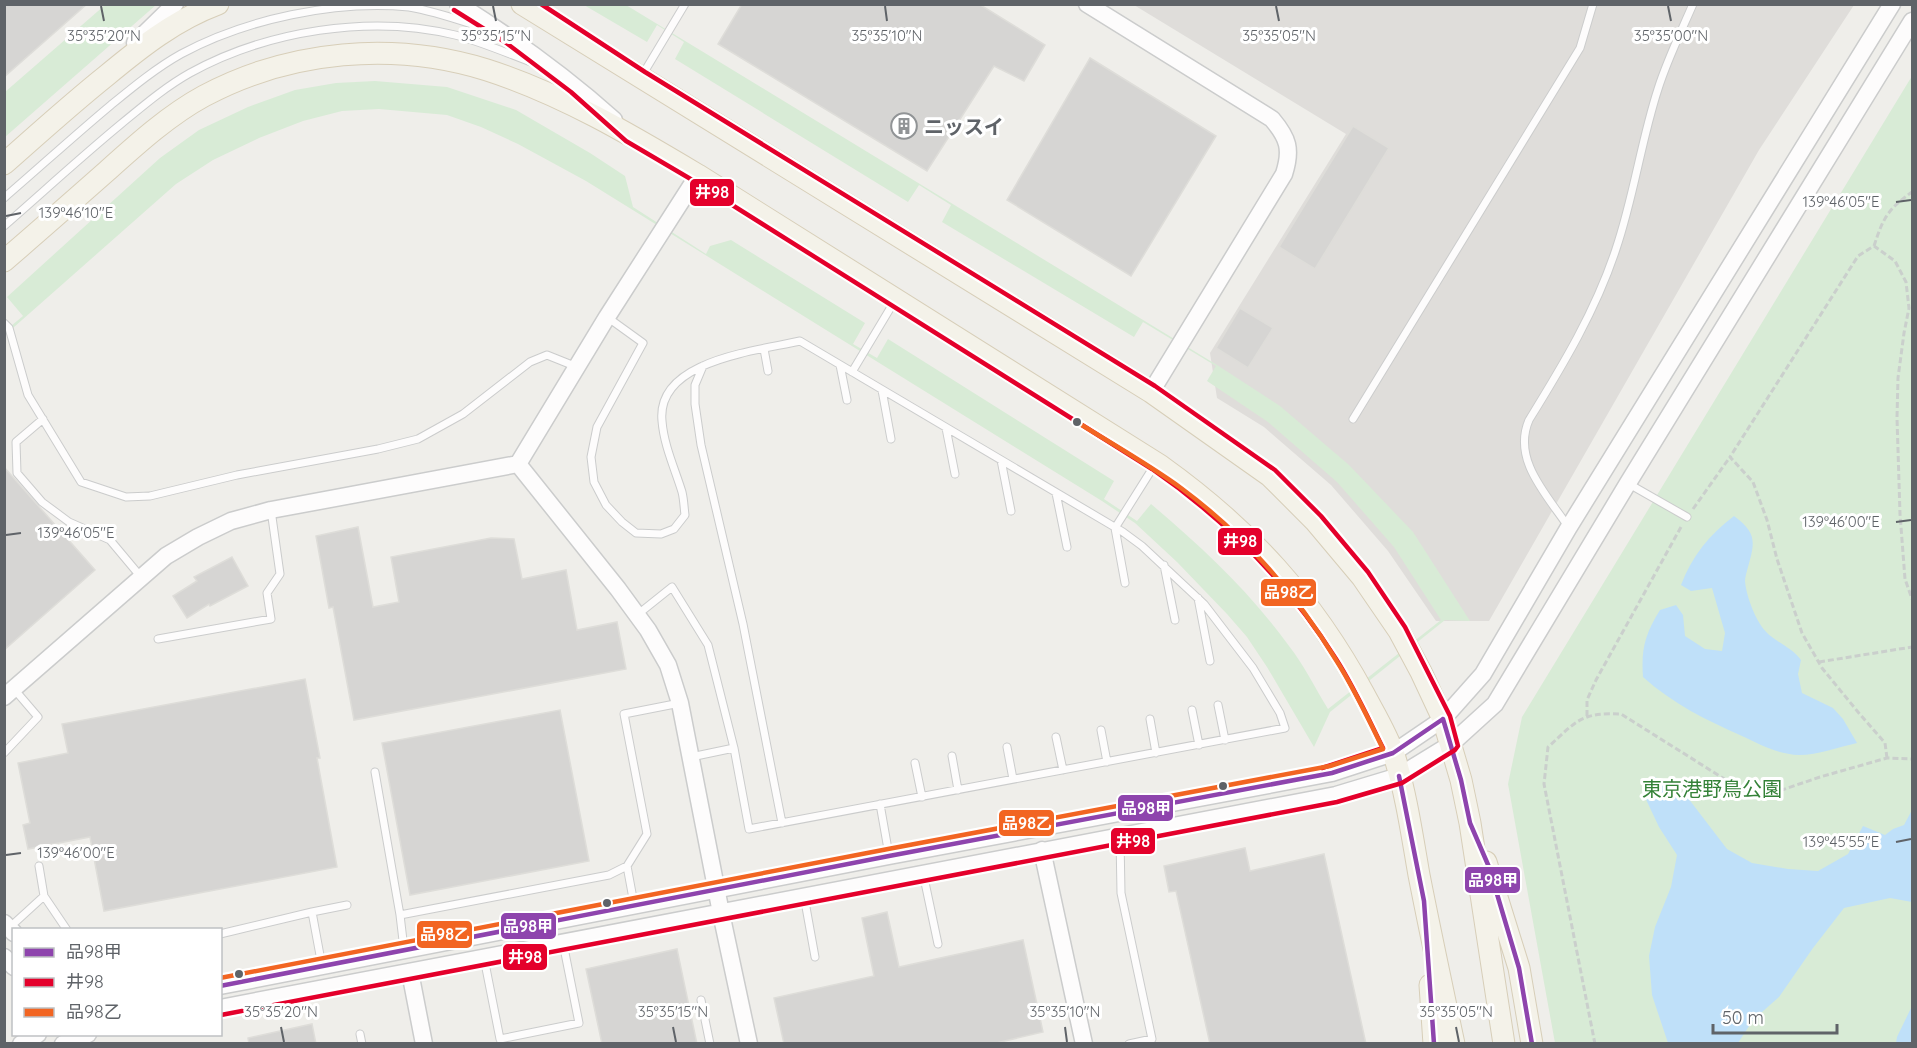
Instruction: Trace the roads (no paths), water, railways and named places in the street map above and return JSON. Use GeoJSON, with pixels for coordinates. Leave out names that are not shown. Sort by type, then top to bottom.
{"type":"FeatureCollection","features":[{"type":"Feature","properties":{"kind":"main road"},"geometry":{"type":"LineString","coordinates":[[4,164],[81,96],[158,34],[218,4]]}},
{"type":"Feature","properties":{"kind":"main road"},"geometry":{"type":"LineString","coordinates":[[530,8],[1151,392],[1270,476],[1315,521],[1362,577],[1399,631],[1443,719],[1461,780],[1470,823],[1504,1044]]}},
{"type":"Feature","properties":{"kind":"main road"},"geometry":{"type":"LineString","coordinates":[[4,261],[165,122],[203,97],[233,82],[294,62],[335,55],[393,54],[465,65],[486,70],[532,87],[630,135],[698,175],[1156,463],[1198,492],[1270,560],[1307,604],[1343,656],[1393,753],[1400,776],[1454,1044]]}},
{"type":"Feature","properties":{"kind":"main road"},"geometry":{"type":"LineString","coordinates":[[1470,823],[1489,867],[1519,968],[1532,1044]]}},
{"type":"Feature","properties":{"kind":"main road"},"geometry":{"type":"LineString","coordinates":[[1424,901],[1434,1044]]}},
{"type":"Feature","properties":{"kind":"street"},"geometry":{"type":"LineString","coordinates":[[81,96],[175,4]]}},
{"type":"Feature","properties":{"kind":"street"},"geometry":{"type":"LineString","coordinates":[[458,4],[509,36],[576,86],[630,135]]}},
{"type":"Feature","properties":{"kind":"street"},"geometry":{"type":"LineString","coordinates":[[1087,4],[1272,119],[1282,131],[1288,144],[1289,158],[1284,174],[1151,392]]}},
{"type":"Feature","properties":{"kind":"street"},"geometry":{"type":"LineString","coordinates":[[222,986],[889,856],[1332,773],[1393,753],[1443,719],[1483,674],[1569,528],[1892,4]]}},
{"type":"Feature","properties":{"kind":"street"},"geometry":{"type":"LineString","coordinates":[[222,1008],[1336,795],[1400,776],[1451,744],[1495,704],[1912,21]]}},
{"type":"Feature","properties":{"kind":"street"},"geometry":{"type":"LineString","coordinates":[[9,693],[166,556],[231,521],[271,510],[518,464],[607,317],[698,175]]}},
{"type":"Feature","properties":{"kind":"street"},"geometry":{"type":"LineString","coordinates":[[518,464],[637,615],[668,665],[680,703],[720,913],[749,1044]]}},
{"type":"Feature","properties":{"kind":"street"},"geometry":{"type":"LineString","coordinates":[[1042,850],[1084,1044]]}},
{"type":"Feature","properties":{"kind":"street"},"geometry":{"type":"LineString","coordinates":[[410,972],[424,1044]]}},
{"type":"Feature","properties":{"kind":"street"},"geometry":{"type":"LineString","coordinates":[[21,1044],[36,1036]]}},
{"type":"Feature","properties":{"kind":"lane"},"geometry":{"type":"LineString","coordinates":[[641,78],[685,4]]}},
{"type":"Feature","properties":{"kind":"lane"},"geometry":{"type":"LineString","coordinates":[[1353,419],[1580,48],[1593,4]]}},
{"type":"Feature","properties":{"kind":"lane"},"geometry":{"type":"LineString","coordinates":[[1569,528],[1531,470],[1523,449],[1524,432],[1575,344],[1603,283],[1625,219],[1658,88],[1693,4]]}},
{"type":"Feature","properties":{"kind":"lane"},"geometry":{"type":"LineString","coordinates":[[4,198],[136,84],[180,55],[226,33],[283,16],[329,8],[382,5],[432,13],[509,36]]}},
{"type":"Feature","properties":{"kind":"lane"},"geometry":{"type":"LineString","coordinates":[[4,226],[141,108],[190,74],[234,53],[288,36],[332,29],[382,26],[427,30],[455,36],[553,69]]}},
{"type":"Feature","properties":{"kind":"lane"},"geometry":{"type":"LineString","coordinates":[[852,372],[896,299]]}},
{"type":"Feature","properties":{"kind":"lane"},"geometry":{"type":"LineString","coordinates":[[607,317],[643,342],[597,427],[591,457],[594,482],[606,505],[636,533],[661,534],[674,529],[685,515],[683,494],[661,420],[668,391],[678,380],[723,358],[800,341],[1142,546],[1198,598],[1253,668],[1280,713],[1285,728],[749,829],[734,748],[708,645],[672,587],[637,615]]}},
{"type":"Feature","properties":{"kind":"lane"},"geometry":{"type":"LineString","coordinates":[[4,323],[9,328],[28,395],[81,482],[126,497],[150,496],[237,475],[378,449],[418,439],[463,414],[538,358],[547,355],[577,367]]}},
{"type":"Feature","properties":{"kind":"lane"},"geometry":{"type":"LineString","coordinates":[[764,349],[768,371]]}},
{"type":"Feature","properties":{"kind":"lane"},"geometry":{"type":"LineString","coordinates":[[840,365],[847,400]]}},
{"type":"Feature","properties":{"kind":"lane"},"geometry":{"type":"LineString","coordinates":[[703,366],[695,385],[695,404],[701,446],[743,624],[782,823]]}},
{"type":"Feature","properties":{"kind":"lane"},"geometry":{"type":"LineString","coordinates":[[882,390],[891,439]]}},
{"type":"Feature","properties":{"kind":"lane"},"geometry":{"type":"LineString","coordinates":[[43,418],[16,442],[17,473],[42,502],[69,522],[110,540],[141,577]]}},
{"type":"Feature","properties":{"kind":"lane"},"geometry":{"type":"LineString","coordinates":[[946,428],[955,474]]}},
{"type":"Feature","properties":{"kind":"lane"},"geometry":{"type":"LineString","coordinates":[[1001,460],[1011,511]]}},
{"type":"Feature","properties":{"kind":"lane"},"geometry":{"type":"LineString","coordinates":[[1125,583],[1115,528],[1156,463]]}},
{"type":"Feature","properties":{"kind":"lane"},"geometry":{"type":"LineString","coordinates":[[1628,483],[1687,517]]}},
{"type":"Feature","properties":{"kind":"lane"},"geometry":{"type":"LineString","coordinates":[[1056,493],[1067,547]]}},
{"type":"Feature","properties":{"kind":"lane"},"geometry":{"type":"LineString","coordinates":[[158,639],[271,619],[267,592],[280,574],[271,510]]}},
{"type":"Feature","properties":{"kind":"lane"},"geometry":{"type":"LineString","coordinates":[[1164,565],[1174,620]]}},
{"type":"Feature","properties":{"kind":"lane"},"geometry":{"type":"LineString","coordinates":[[1198,598],[1210,661]]}},
{"type":"Feature","properties":{"kind":"lane"},"geometry":{"type":"LineString","coordinates":[[4,753],[38,717],[9,693]]}},
{"type":"Feature","properties":{"kind":"lane"},"geometry":{"type":"LineString","coordinates":[[400,915],[609,875],[627,866],[647,834],[624,714],[680,703]]}},
{"type":"Feature","properties":{"kind":"lane"},"geometry":{"type":"LineString","coordinates":[[1218,705],[1225,740]]}},
{"type":"Feature","properties":{"kind":"lane"},"geometry":{"type":"LineString","coordinates":[[1192,710],[1199,744]]}},
{"type":"Feature","properties":{"kind":"lane"},"geometry":{"type":"LineString","coordinates":[[1150,719],[1156,753]]}},
{"type":"Feature","properties":{"kind":"lane"},"geometry":{"type":"LineString","coordinates":[[1101,730],[1107,762]]}},
{"type":"Feature","properties":{"kind":"lane"},"geometry":{"type":"LineString","coordinates":[[1056,737],[1063,770]]}},
{"type":"Feature","properties":{"kind":"lane"},"geometry":{"type":"LineString","coordinates":[[1006,747],[1013,779]]}},
{"type":"Feature","properties":{"kind":"lane"},"geometry":{"type":"LineString","coordinates":[[691,758],[734,748]]}},
{"type":"Feature","properties":{"kind":"lane"},"geometry":{"type":"LineString","coordinates":[[952,756],[958,790]]}},
{"type":"Feature","properties":{"kind":"lane"},"geometry":{"type":"LineString","coordinates":[[915,763],[922,797]]}},
{"type":"Feature","properties":{"kind":"lane"},"geometry":{"type":"LineString","coordinates":[[375,772],[400,915],[404,951]]}},
{"type":"Feature","properties":{"kind":"lane"},"geometry":{"type":"LineString","coordinates":[[880,804],[889,856]]}},
{"type":"Feature","properties":{"kind":"lane"},"geometry":{"type":"LineString","coordinates":[[1120,835],[1121,892],[1152,1039],[1129,1044]]}},
{"type":"Feature","properties":{"kind":"lane"},"geometry":{"type":"LineString","coordinates":[[39,866],[44,897],[66,928]]}},
{"type":"Feature","properties":{"kind":"lane"},"geometry":{"type":"LineString","coordinates":[[627,866],[634,907]]}},
{"type":"Feature","properties":{"kind":"lane"},"geometry":{"type":"LineString","coordinates":[[923,873],[938,944]]}},
{"type":"Feature","properties":{"kind":"lane"},"geometry":{"type":"LineString","coordinates":[[9,928],[44,897]]}},
{"type":"Feature","properties":{"kind":"lane"},"geometry":{"type":"LineString","coordinates":[[804,897],[815,957]]}},
{"type":"Feature","properties":{"kind":"lane"},"geometry":{"type":"LineString","coordinates":[[222,934],[347,905]]}},
{"type":"Feature","properties":{"kind":"lane"},"geometry":{"type":"LineString","coordinates":[[312,912],[322,966]]}},
{"type":"Feature","properties":{"kind":"lane"},"geometry":{"type":"LineString","coordinates":[[484,958],[500,1039],[579,1023],[563,943]]}},
{"type":"Feature","properties":{"kind":"lane"},"geometry":{"type":"LineString","coordinates":[[701,1000],[710,1044]]}},
{"type":"Feature","properties":{"kind":"lane"},"geometry":{"type":"LineString","coordinates":[[360,1034],[362,1044]]}},
{"type":"Feature","properties":{"kind":"water"},"geometry":{"type":"Polygon","coordinates":[[[1734,516],[1747,528],[1752,538],[1752,551],[1745,581],[1748,597],[1757,620],[1769,635],[1801,660],[1798,674],[1802,693],[1833,708],[1843,719],[1857,743],[1806,755],[1776,751],[1690,711],[1643,677],[1645,642],[1660,610],[1676,605],[1683,615],[1685,636],[1705,649],[1722,651],[1725,633],[1712,588],[1691,591],[1681,585],[1702,547],[1734,516]]]}},
{"type":"Feature","properties":{"kind":"water"},"geometry":{"type":"Polygon","coordinates":[[[1655,777],[1688,798],[1727,849],[1752,863],[1788,869],[1818,871],[1848,854],[1863,826],[1885,835],[1904,825],[1912,810],[1912,902],[1890,898],[1844,908],[1779,997],[1753,1020],[1738,1043],[1668,1043],[1652,995],[1649,956],[1655,927],[1671,887],[1677,855],[1659,827],[1642,791],[1655,777]]]}},
{"type":"Feature","properties":{"kind":"water"},"geometry":{"type":"Polygon","coordinates":[[[1912,1006],[1912,1043],[1896,1043],[1897,1037],[1912,1006]]]}},
{"type":"Feature","properties":{"kind":"place","name":"ニッスイ"},"geometry":{"type":"Point","coordinates":[904,126]}},
{"type":"Feature","properties":{"kind":"park label","name":"東京港野鳥公園"},"geometry":{"type":"Point","coordinates":[1712,788]}}]}
